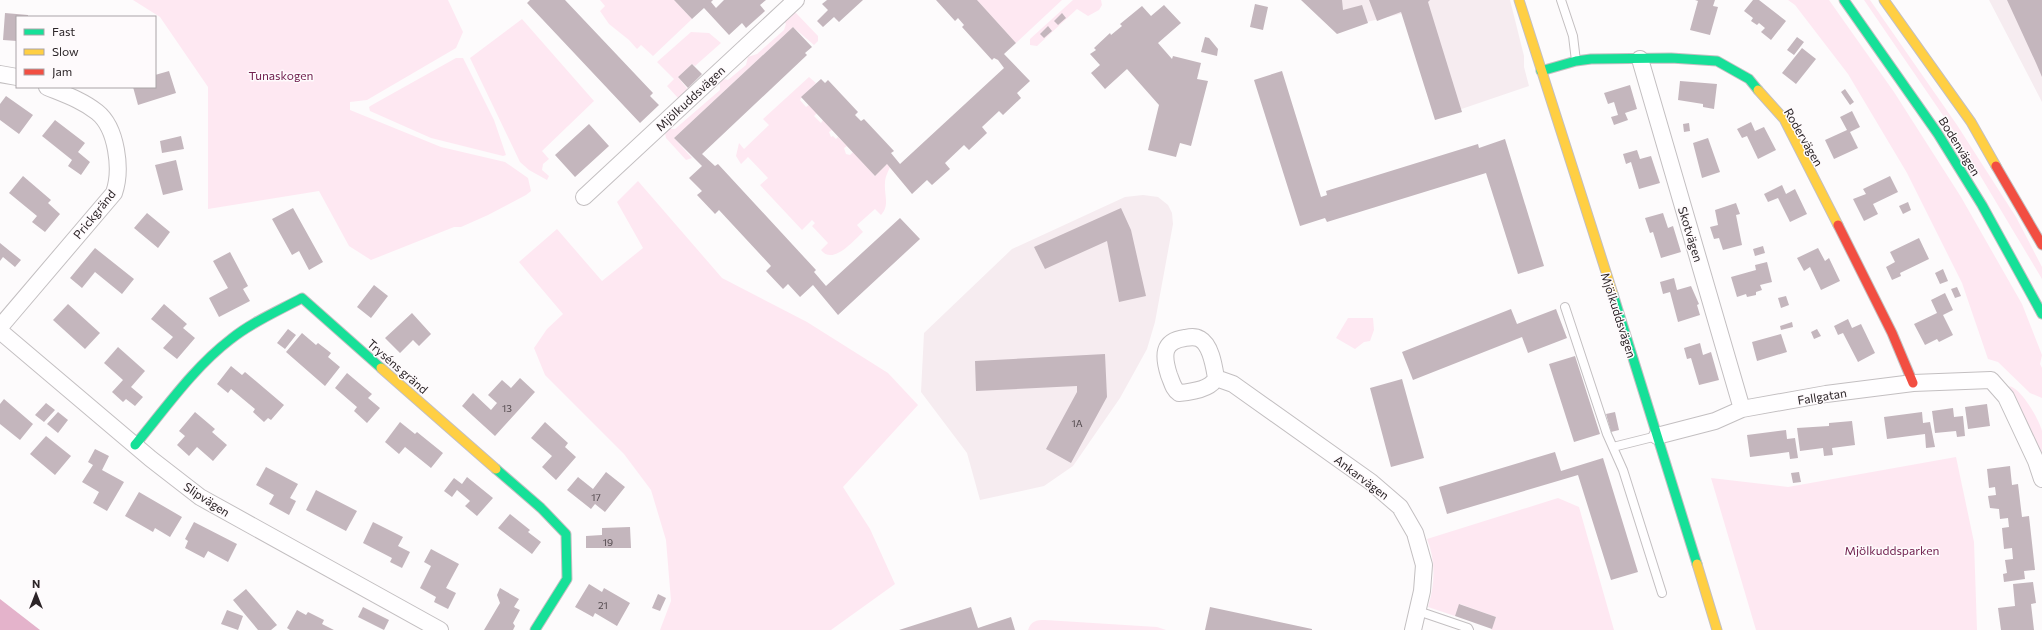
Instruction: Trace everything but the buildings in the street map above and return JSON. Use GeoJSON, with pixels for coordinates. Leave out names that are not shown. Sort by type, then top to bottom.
{"type":"FeatureCollection","features":[{"type":"Feature","properties":{"kind":"street","name":"Mjölkuddsvägen"},"geometry":{"type":"LineString","coordinates":[[584,197],[796,0]]}},
{"type":"Feature","properties":{"kind":"street","name":"Mjölkuddsvägen"},"geometry":{"type":"LineString","coordinates":[[1519,0],[1717,630]]}},
{"type":"Feature","properties":{"kind":"street","name":"Bodenvägen"},"geometry":{"type":"LineString","coordinates":[[1844,0],[1938,134],[1982,204],[2042,314]]}},
{"type":"Feature","properties":{"kind":"street","name":"Bodenvägen"},"geometry":{"type":"LineString","coordinates":[[1884,0],[1971,122],[2042,245]]}},
{"type":"Feature","properties":{"kind":"street","name":"Rodervägen"},"geometry":{"type":"LineString","coordinates":[[1541,71],[1576,61],[1606,58],[1671,58],[1717,61],[1749,79],[1784,119],[1878,305],[1914,382]]}},
{"type":"Feature","properties":{"kind":"street","name":"Skotvägen"},"geometry":{"type":"LineString","coordinates":[[1640,59],[1742,409]]}},
{"type":"Feature","properties":{"kind":"street"},"geometry":{"type":"LineString","coordinates":[[0,74],[16,77]]}},
{"type":"Feature","properties":{"kind":"street","name":"Prickgränd"},"geometry":{"type":"LineString","coordinates":[[0,327],[114,193],[117,184],[117,153],[103,118],[82,101],[50,88]]}},
{"type":"Feature","properties":{"kind":"street","name":"Tryséns gränd"},"geometry":{"type":"LineString","coordinates":[[134,445],[173,399],[224,344],[258,322],[302,298],[541,508],[566,534],[567,579],[535,630]]}},
{"type":"Feature","properties":{"kind":"street","name":"Slipvägen"},"geometry":{"type":"LineString","coordinates":[[0,331],[134,445],[200,497],[436,629]]}},
{"type":"Feature","properties":{"kind":"street","name":"Ankarvägen"},"geometry":{"type":"LineString","coordinates":[[1216,378],[1233,384],[1370,482],[1400,507],[1415,533],[1424,565],[1422,591],[1413,630]]}},
{"type":"Feature","properties":{"kind":"street","name":"Fallgatan"},"geometry":{"type":"LineString","coordinates":[[1657,436],[1715,421],[1742,409],[1914,382],[1991,380],[2006,397],[2036,460],[2042,479]]}},
{"type":"Feature","properties":{"kind":"lane"},"geometry":{"type":"LineString","coordinates":[[1561,0],[1573,36],[1576,61]]}},
{"type":"Feature","properties":{"kind":"lane"},"geometry":{"type":"LineString","coordinates":[[1564,307],[1613,447],[1623,470],[1662,593]]}},
{"type":"Feature","properties":{"kind":"lane"},"geometry":{"type":"LineString","coordinates":[[1613,447],[1657,436]]}},
{"type":"Feature","properties":{"kind":"lane"},"geometry":{"type":"LineString","coordinates":[[1418,611],[1468,628],[1469,630]]}},
{"type":"Feature","properties":{"kind":"shaded area"},"geometry":{"type":"Polygon","coordinates":[[[1313,0],[1510,0],[1524,56],[1524,67],[1529,86],[1438,117],[1404,13],[1338,29],[1313,0]]]}},
{"type":"Feature","properties":{"kind":"shaded area"},"geometry":{"type":"Polygon","coordinates":[[[1989,0],[2042,0],[2042,102],[1989,0]]]}},
{"type":"Feature","properties":{"kind":"shaded area"},"geometry":{"type":"Polygon","coordinates":[[[1143,195],[1158,197],[1168,205],[1172,213],[1173,224],[1155,322],[1147,349],[1120,398],[1073,466],[1044,486],[980,500],[967,453],[921,392],[924,333],[1012,249],[1125,197],[1143,195]]]}},
{"type":"Feature","properties":{"kind":"shaded area"},"geometry":{"type":"Polygon","coordinates":[[[0,599],[40,630],[0,630],[0,599]]]}},
{"type":"Feature","properties":{"kind":"green space","name":"Tunaskogen"},"geometry":{"type":"Polygon","coordinates":[[[133,0],[448,0],[463,32],[456,48],[367,100],[350,102],[350,110],[441,147],[505,162],[528,178],[531,191],[488,215],[461,227],[454,227],[371,260],[349,246],[319,191],[208,209],[208,87],[160,17],[133,0]]]}},
{"type":"Feature","properties":{"kind":"green space"},"geometry":{"type":"Polygon","coordinates":[[[600,0],[674,0],[692,19],[653,56],[641,45],[637,49],[629,40],[609,24],[600,11],[605,6],[600,0]]]}},
{"type":"Feature","properties":{"kind":"green space"},"geometry":{"type":"Polygon","coordinates":[[[977,0],[1062,0],[1016,43],[977,0]]]}},
{"type":"Feature","properties":{"kind":"green space"},"geometry":{"type":"Polygon","coordinates":[[[1073,0],[1101,0],[1102,5],[1099,10],[1088,16],[1077,9],[1037,46],[1030,45],[1030,39],[1073,0]]]}},
{"type":"Feature","properties":{"kind":"green space"},"geometry":{"type":"Polygon","coordinates":[[[1788,0],[1829,0],[1894,92],[1961,197],[2022,304],[2042,355],[2040,364],[2042,368],[2042,398],[2030,393],[1998,362],[1988,359],[1962,283],[1907,173],[1848,74],[1795,5],[1788,0]]]}},
{"type":"Feature","properties":{"kind":"green space"},"geometry":{"type":"Polygon","coordinates":[[[1864,0],[1870,0],[1957,125],[2016,217],[2042,267],[2042,279],[1953,130],[1864,0]]]}},
{"type":"Feature","properties":{"kind":"green space"},"geometry":{"type":"Polygon","coordinates":[[[792,13],[796,13],[818,36],[818,41],[814,45],[793,27],[674,138],[692,158],[686,160],[666,138],[665,133],[669,129],[675,129],[720,90],[720,81],[723,79],[728,80],[746,65],[748,57],[757,54],[784,30],[786,24],[784,21],[792,13]]]}},
{"type":"Feature","properties":{"kind":"green space"},"geometry":{"type":"Polygon","coordinates":[[[522,19],[594,101],[542,151],[549,159],[543,164],[542,170],[549,176],[547,180],[529,170],[520,162],[470,58],[522,19]]]}},
{"type":"Feature","properties":{"kind":"green space"},"geometry":{"type":"Polygon","coordinates":[[[691,32],[709,33],[721,43],[695,66],[692,64],[678,77],[689,91],[684,98],[678,98],[667,86],[674,79],[657,62],[691,32]]]}},
{"type":"Feature","properties":{"kind":"green space"},"geometry":{"type":"Polygon","coordinates":[[[456,58],[463,58],[494,120],[506,155],[503,156],[431,138],[370,111],[369,107],[372,105],[456,58]]]}},
{"type":"Feature","properties":{"kind":"green space"},"geometry":{"type":"Polygon","coordinates":[[[809,77],[816,83],[800,100],[806,107],[809,105],[817,113],[814,116],[821,123],[823,120],[832,130],[829,132],[831,137],[833,136],[836,139],[838,137],[847,146],[844,148],[846,154],[850,155],[853,152],[875,176],[887,164],[890,167],[885,181],[886,204],[884,211],[881,215],[875,209],[857,225],[863,232],[843,250],[831,255],[826,254],[821,250],[828,243],[812,226],[815,223],[812,220],[802,230],[760,185],[768,178],[748,157],[741,164],[736,156],[739,143],[744,149],[769,125],[763,119],[809,77]]]}},
{"type":"Feature","properties":{"kind":"green space"},"geometry":{"type":"Polygon","coordinates":[[[638,181],[722,278],[807,322],[888,373],[918,405],[843,487],[870,529],[895,584],[831,630],[660,630],[671,601],[666,540],[651,490],[624,454],[545,375],[534,348],[547,329],[563,314],[519,262],[557,229],[602,281],[643,248],[617,202],[638,181]]]}},
{"type":"Feature","properties":{"kind":"green space"},"geometry":{"type":"Polygon","coordinates":[[[1348,318],[1373,318],[1374,330],[1370,341],[1364,342],[1355,349],[1336,338],[1348,318]]]}},
{"type":"Feature","properties":{"kind":"green space"},"geometry":{"type":"Polygon","coordinates":[[[2009,386],[2019,392],[2024,398],[2040,426],[2042,431],[2042,459],[2009,386]]]}},
{"type":"Feature","properties":{"kind":"green space","name":"Mjölkuddsparken"},"geometry":{"type":"Polygon","coordinates":[[[1956,457],[1974,542],[1977,630],[1756,630],[1711,478],[1788,487],[1956,457]]]}},
{"type":"Feature","properties":{"kind":"green space"},"geometry":{"type":"Polygon","coordinates":[[[1558,498],[1579,507],[1614,630],[1491,630],[1496,617],[1460,604],[1455,616],[1428,607],[1434,573],[1432,556],[1427,539],[1558,498]]]}},
{"type":"Feature","properties":{"kind":"green space"},"geometry":{"type":"Polygon","coordinates":[[[1045,620],[1157,627],[1166,630],[1028,630],[1034,622],[1045,620]]]}},
{"type":"Feature","properties":{"kind":"traffic: fast"},"geometry":{"type":"LineString","coordinates":[[1844,0],[1938,134],[1982,205],[2042,314]]}},
{"type":"Feature","properties":{"kind":"traffic: fast"},"geometry":{"type":"LineString","coordinates":[[1541,71],[1576,61],[1591,59],[1671,58],[1717,61],[1749,79],[1758,90]]}},
{"type":"Feature","properties":{"kind":"traffic: fast"},"geometry":{"type":"LineString","coordinates":[[1613,294],[1697,564]]}},
{"type":"Feature","properties":{"kind":"traffic: fast"},"geometry":{"type":"LineString","coordinates":[[135,445],[180,389],[217,350],[248,327],[302,298],[381,368]]}},
{"type":"Feature","properties":{"kind":"traffic: fast"},"geometry":{"type":"LineString","coordinates":[[496,469],[541,508],[566,534],[567,579],[535,630]]}},
{"type":"Feature","properties":{"kind":"traffic: slow"},"geometry":{"type":"LineString","coordinates":[[1519,0],[1613,294]]}},
{"type":"Feature","properties":{"kind":"traffic: slow"},"geometry":{"type":"LineString","coordinates":[[1884,0],[1971,122],[1996,166]]}},
{"type":"Feature","properties":{"kind":"traffic: slow"},"geometry":{"type":"LineString","coordinates":[[1758,90],[1784,119],[1838,225]]}},
{"type":"Feature","properties":{"kind":"traffic: slow"},"geometry":{"type":"LineString","coordinates":[[381,368],[496,469]]}},
{"type":"Feature","properties":{"kind":"traffic: slow"},"geometry":{"type":"LineString","coordinates":[[1697,564],[1717,630]]}},
{"type":"Feature","properties":{"kind":"traffic: jam"},"geometry":{"type":"LineString","coordinates":[[1996,166],[2042,245]]}},
{"type":"Feature","properties":{"kind":"traffic: jam"},"geometry":{"type":"LineString","coordinates":[[1838,225],[1892,333],[1913,383]]}}]}
